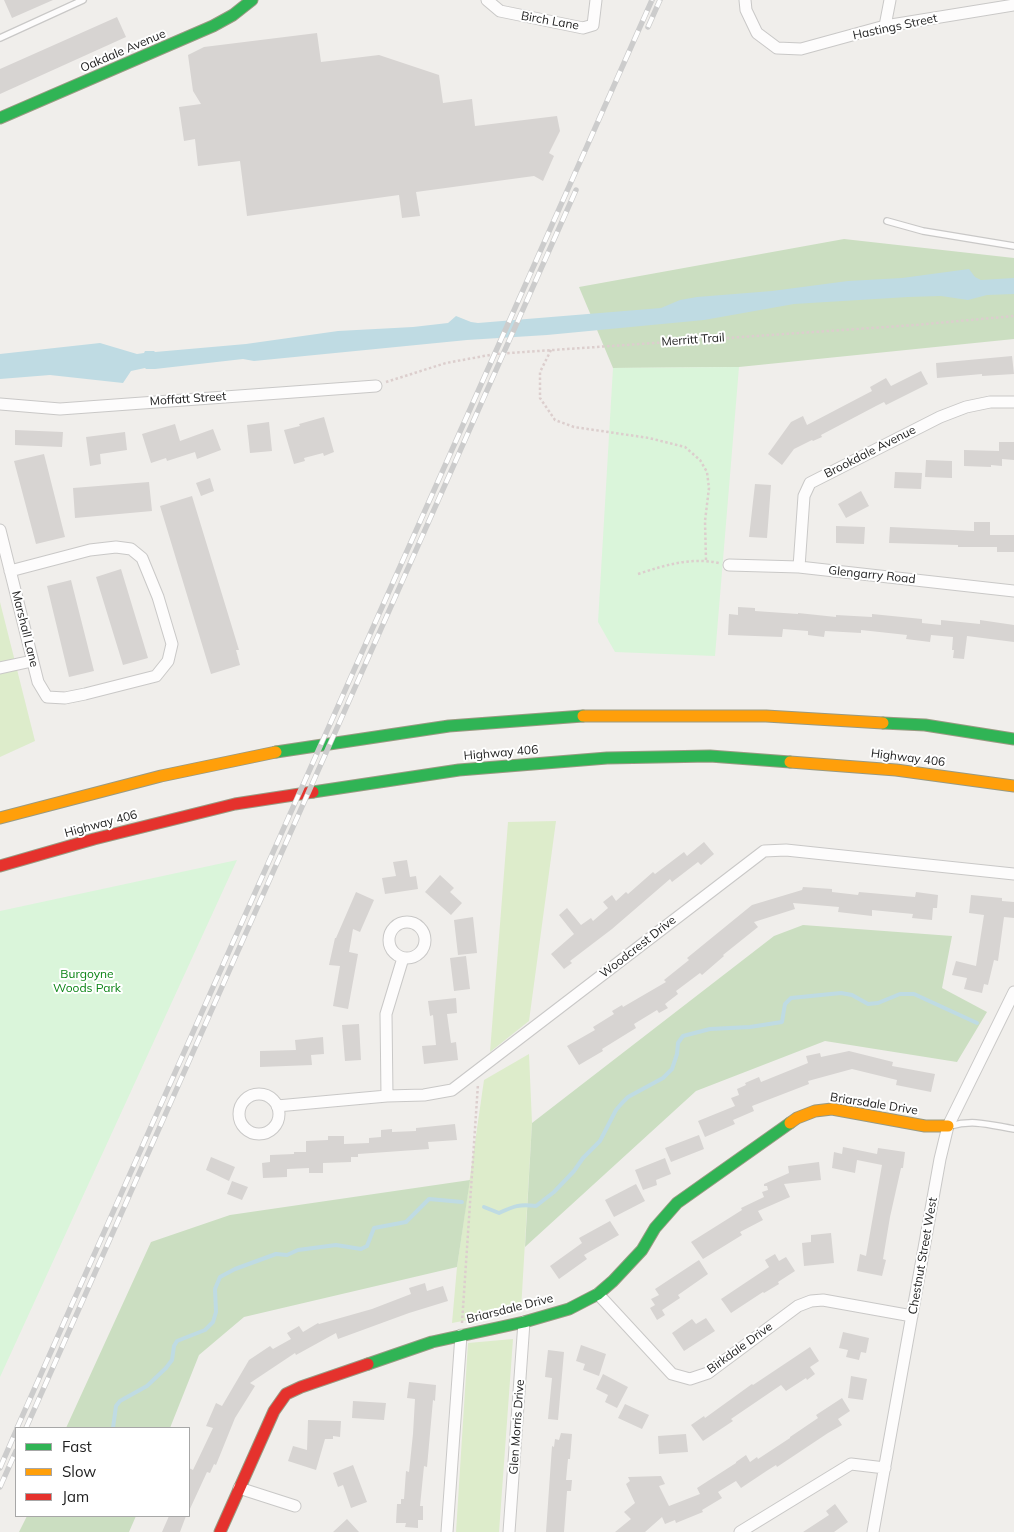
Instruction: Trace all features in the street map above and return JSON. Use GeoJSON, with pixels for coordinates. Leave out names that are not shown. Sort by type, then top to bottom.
{"type":"FeatureCollection","features":[{"type":"Feature","properties":{"kind":"main road","name":"Oakdale Avenue"},"geometry":{"type":"LineString","coordinates":[[0,118],[196,34],[234,15],[252,0]]}},
{"type":"Feature","properties":{"kind":"main road"},"geometry":{"type":"LineString","coordinates":[[0,818],[161,776],[280,751],[449,726],[596,715],[766,716],[924,725],[1014,739]]}},
{"type":"Feature","properties":{"kind":"main road","name":"Highway 406"},"geometry":{"type":"LineString","coordinates":[[0,866],[94,839],[235,804],[459,770],[607,758],[710,756],[896,770],[1014,786]]}},
{"type":"Feature","properties":{"kind":"main road","name":"Briarsdale Drive"},"geometry":{"type":"LineString","coordinates":[[220,1532],[274,1411],[286,1394],[301,1387],[423,1345],[524,1322],[569,1309],[598,1294],[642,1250],[655,1228],[677,1203],[797,1118],[814,1111],[832,1109],[924,1126],[948,1126]]}},
{"type":"Feature","properties":{"kind":"street","name":"Birch Lane"},"geometry":{"type":"LineString","coordinates":[[487,0],[500,11],[583,28],[592,25],[596,0]]}},
{"type":"Feature","properties":{"kind":"street","name":"Hastings Street"},"geometry":{"type":"LineString","coordinates":[[746,0],[746,10],[757,32],[777,48],[801,49],[885,26],[1009,4]]}},
{"type":"Feature","properties":{"kind":"street"},"geometry":{"type":"LineString","coordinates":[[885,26],[890,0]]}},
{"type":"Feature","properties":{"kind":"street","name":"Moffatt Street"},"geometry":{"type":"LineString","coordinates":[[0,404],[60,409],[376,386]]}},
{"type":"Feature","properties":{"kind":"street","name":"Brookdale Avenue"},"geometry":{"type":"LineString","coordinates":[[798,567],[804,496],[810,483],[940,417],[966,407],[990,402],[1014,402]]}},
{"type":"Feature","properties":{"kind":"street","name":"Marshall Lane"},"geometry":{"type":"LineString","coordinates":[[0,530],[32,661],[38,682],[47,697],[65,698],[156,676],[168,661],[172,644],[158,597],[142,558],[132,549],[116,547],[90,550],[10,570]]}},
{"type":"Feature","properties":{"kind":"street","name":"Glengarry Road"},"geometry":{"type":"LineString","coordinates":[[729,565],[798,567],[1014,591]]}},
{"type":"Feature","properties":{"kind":"street"},"geometry":{"type":"LineString","coordinates":[[0,668],[32,661]]}},
{"type":"Feature","properties":{"kind":"street","name":"Woodcrest Drive"},"geometry":{"type":"LineString","coordinates":[[277,1106],[387,1096],[424,1095],[452,1090],[764,851],[786,850],[1014,874]]}},
{"type":"Feature","properties":{"kind":"street"},"geometry":{"type":"LineString","coordinates":[[387,1096],[386,1014],[402,958]]}},
{"type":"Feature","properties":{"kind":"street","name":"Chestnut Street West"},"geometry":{"type":"LineString","coordinates":[[873,1532],[940,1159],[948,1126],[1014,992]]}},
{"type":"Feature","properties":{"kind":"street","name":"Birkdale Drive"},"geometry":{"type":"LineString","coordinates":[[598,1294],[672,1374],[690,1379],[708,1373],[798,1306],[811,1301],[823,1300],[912,1316]]}},
{"type":"Feature","properties":{"kind":"street","name":"Glen Morris Drive"},"geometry":{"type":"LineString","coordinates":[[509,1532],[524,1322]]}},
{"type":"Feature","properties":{"kind":"street"},"geometry":{"type":"LineString","coordinates":[[447,1532],[461,1335]]}},
{"type":"Feature","properties":{"kind":"street"},"geometry":{"type":"LineString","coordinates":[[740,1532],[851,1464],[885,1468]]}},
{"type":"Feature","properties":{"kind":"street"},"geometry":{"type":"LineString","coordinates":[[239,1488],[295,1506]]}},
{"type":"Feature","properties":{"kind":"lane"},"geometry":{"type":"LineString","coordinates":[[0,38],[82,0]]}},
{"type":"Feature","properties":{"kind":"lane"},"geometry":{"type":"LineString","coordinates":[[888,221],[923,230],[1014,246]]}},
{"type":"Feature","properties":{"kind":"lane"},"geometry":{"type":"LineString","coordinates":[[948,1126],[964,1122],[974,1122],[1014,1129]]}},
{"type":"Feature","properties":{"kind":"path","name":"Merritt Trail"},"geometry":{"type":"LineString","coordinates":[[376,386],[417,371],[464,359],[495,354],[915,325],[1014,316]]}},
{"type":"Feature","properties":{"kind":"path"},"geometry":{"type":"LineString","coordinates":[[551,350],[540,372],[540,398],[555,420],[574,427],[649,438],[685,448],[700,460],[707,472],[709,488],[705,521],[706,560],[673,563],[638,574]]}},
{"type":"Feature","properties":{"kind":"path"},"geometry":{"type":"LineString","coordinates":[[461,1335],[479,1070]]}},
{"type":"Feature","properties":{"kind":"green space"},"geometry":{"type":"Polygon","coordinates":[[[844,239],[1014,258],[1014,339],[739,367],[613,368],[579,287],[844,239]]]}},
{"type":"Feature","properties":{"kind":"green space"},"geometry":{"type":"Polygon","coordinates":[[[739,367],[715,656],[615,652],[598,622],[613,368],[739,367]]]}},
{"type":"Feature","properties":{"kind":"green space"},"geometry":{"type":"Polygon","coordinates":[[[0,602],[35,741],[0,757],[0,602]]]}},
{"type":"Feature","properties":{"kind":"green space"},"geometry":{"type":"Polygon","coordinates":[[[556,821],[529,1021],[490,1052],[508,822],[556,821]]]}},
{"type":"Feature","properties":{"kind":"green space","name":"Burgoyne Woods Park"},"geometry":{"type":"Polygon","coordinates":[[[237,860],[0,1377],[0,911],[237,860]]]}},
{"type":"Feature","properties":{"kind":"green space"},"geometry":{"type":"Polygon","coordinates":[[[803,925],[952,936],[942,988],[987,1012],[957,1062],[825,1041],[696,1091],[525,1247],[532,1123],[774,936],[803,925]]]}},
{"type":"Feature","properties":{"kind":"green space"},"geometry":{"type":"Polygon","coordinates":[[[529,1054],[532,1123],[521,1310],[452,1323],[457,1267],[484,1080],[529,1054]]]}},
{"type":"Feature","properties":{"kind":"green space"},"geometry":{"type":"Polygon","coordinates":[[[470,1180],[457,1267],[244,1317],[199,1355],[170,1427],[66,1427],[151,1242],[230,1215],[470,1180]]]}},
{"type":"Feature","properties":{"kind":"green space"},"geometry":{"type":"Polygon","coordinates":[[[513,1339],[499,1532],[456,1532],[468,1343],[513,1339]]]}},
{"type":"Feature","properties":{"kind":"green space"},"geometry":{"type":"Polygon","coordinates":[[[26,1517],[136,1517],[129,1532],[19,1532],[26,1517]]]}},
{"type":"Feature","properties":{"kind":"water"},"geometry":{"type":"Polygon","coordinates":[[[969,269],[975,277],[981,280],[1014,278],[1014,294],[987,295],[968,300],[941,296],[794,304],[704,320],[547,335],[467,340],[254,361],[243,359],[155,369],[145,368],[131,371],[123,383],[50,375],[0,379],[0,354],[100,343],[137,354],[144,353],[145,351],[155,352],[246,344],[338,331],[448,323],[456,316],[478,323],[661,308],[680,300],[697,297],[772,291],[848,281],[902,278],[969,269]]]}},
{"type":"Feature","properties":{"kind":"building"},"geometry":{"type":"Polygon","coordinates":[[[4,0],[53,0],[12,18],[4,0]]]}},
{"type":"Feature","properties":{"kind":"building"},"geometry":{"type":"Polygon","coordinates":[[[117,17],[126,37],[0,94],[0,69],[117,17]]]}},
{"type":"Feature","properties":{"kind":"building"},"geometry":{"type":"Polygon","coordinates":[[[317,33],[321,62],[379,55],[439,75],[443,103],[472,99],[475,126],[557,116],[560,131],[549,153],[554,156],[543,181],[534,176],[416,192],[420,216],[402,218],[399,195],[247,216],[240,161],[198,166],[195,139],[184,141],[179,107],[201,104],[193,91],[188,55],[204,47],[317,33]]]}},
{"type":"Feature","properties":{"kind":"building"},"geometry":{"type":"Polygon","coordinates":[[[1012,356],[1014,374],[982,376],[982,374],[937,378],[936,363],[1012,356]]]}},
{"type":"Feature","properties":{"kind":"building"},"geometry":{"type":"Polygon","coordinates":[[[921,371],[928,384],[886,405],[884,402],[821,435],[822,437],[794,449],[782,465],[768,454],[791,422],[803,416],[807,425],[872,391],[870,387],[886,378],[891,386],[921,371]]]}},
{"type":"Feature","properties":{"kind":"building"},"geometry":{"type":"Polygon","coordinates":[[[324,417],[334,452],[324,456],[323,453],[304,458],[305,461],[294,464],[284,430],[324,417]]]}},
{"type":"Feature","properties":{"kind":"building"},"geometry":{"type":"Polygon","coordinates":[[[269,422],[272,451],[250,453],[247,425],[269,422]]]}},
{"type":"Feature","properties":{"kind":"building"},"geometry":{"type":"Polygon","coordinates":[[[175,424],[180,441],[213,429],[221,450],[197,459],[195,452],[167,461],[166,458],[151,463],[142,434],[175,424]]]}},
{"type":"Feature","properties":{"kind":"building"},"geometry":{"type":"Polygon","coordinates":[[[15,430],[63,432],[62,447],[15,445],[15,430]]]}},
{"type":"Feature","properties":{"kind":"building"},"geometry":{"type":"Polygon","coordinates":[[[125,432],[127,450],[100,454],[101,464],[90,466],[86,437],[125,432]]]}},
{"type":"Feature","properties":{"kind":"building"},"geometry":{"type":"Polygon","coordinates":[[[999,442],[1014,442],[1014,460],[1002,459],[1002,466],[964,466],[964,450],[999,451],[999,442]]]}},
{"type":"Feature","properties":{"kind":"building"},"geometry":{"type":"Polygon","coordinates":[[[44,454],[65,537],[36,544],[14,461],[44,454]]]}},
{"type":"Feature","properties":{"kind":"building"},"geometry":{"type":"Polygon","coordinates":[[[926,460],[952,461],[952,478],[925,477],[926,460]]]}},
{"type":"Feature","properties":{"kind":"building"},"geometry":{"type":"Polygon","coordinates":[[[895,472],[922,473],[921,489],[894,488],[895,472]]]}},
{"type":"Feature","properties":{"kind":"building"},"geometry":{"type":"Polygon","coordinates":[[[210,478],[214,491],[201,496],[196,483],[210,478]]]}},
{"type":"Feature","properties":{"kind":"building"},"geometry":{"type":"Polygon","coordinates":[[[149,482],[152,511],[75,518],[73,488],[149,482]]]}},
{"type":"Feature","properties":{"kind":"building"},"geometry":{"type":"Polygon","coordinates":[[[755,484],[771,485],[767,538],[749,537],[755,484]]]}},
{"type":"Feature","properties":{"kind":"building"},"geometry":{"type":"Polygon","coordinates":[[[861,491],[869,506],[846,518],[838,504],[861,491]]]}},
{"type":"Feature","properties":{"kind":"building"},"geometry":{"type":"Polygon","coordinates":[[[192,496],[239,650],[236,650],[240,665],[211,674],[160,506],[192,496]]]}},
{"type":"Feature","properties":{"kind":"building"},"geometry":{"type":"Polygon","coordinates":[[[974,522],[990,522],[990,535],[1014,535],[1014,552],[997,552],[997,547],[889,543],[890,527],[974,531],[974,522]]]}},
{"type":"Feature","properties":{"kind":"building"},"geometry":{"type":"Polygon","coordinates":[[[836,526],[865,527],[864,544],[836,543],[836,526]]]}},
{"type":"Feature","properties":{"kind":"building"},"geometry":{"type":"Polygon","coordinates":[[[121,569],[148,658],[123,665],[96,577],[121,569]]]}},
{"type":"Feature","properties":{"kind":"building"},"geometry":{"type":"Polygon","coordinates":[[[71,580],[94,671],[69,677],[47,586],[71,580]]]}},
{"type":"Feature","properties":{"kind":"building"},"geometry":{"type":"Polygon","coordinates":[[[738,607],[755,608],[755,611],[836,617],[836,615],[872,617],[872,614],[922,619],[922,623],[941,625],[941,620],[980,624],[980,620],[1014,625],[1014,642],[967,636],[964,659],[953,658],[953,637],[931,635],[930,642],[906,639],[907,635],[861,630],[861,633],[825,631],[824,637],[808,635],[808,631],[783,629],[782,637],[728,635],[729,614],[738,615],[738,607]]]}},
{"type":"Feature","properties":{"kind":"building"},"geometry":{"type":"Polygon","coordinates":[[[704,842],[714,854],[701,865],[698,862],[672,882],[670,879],[612,929],[570,961],[572,963],[564,969],[551,954],[574,934],[559,915],[567,908],[581,925],[591,918],[593,921],[608,908],[603,902],[612,895],[616,901],[626,892],[628,894],[653,872],[655,874],[684,852],[687,856],[704,842]]]}},
{"type":"Feature","properties":{"kind":"building"},"geometry":{"type":"Polygon","coordinates":[[[407,860],[410,877],[416,876],[418,889],[385,894],[382,878],[396,876],[393,862],[407,860]]]}},
{"type":"Feature","properties":{"kind":"building"},"geometry":{"type":"Polygon","coordinates":[[[440,875],[454,888],[450,892],[462,903],[451,915],[425,892],[440,875]]]}},
{"type":"Feature","properties":{"kind":"building"},"geometry":{"type":"Polygon","coordinates":[[[803,887],[832,889],[832,892],[858,895],[859,892],[915,897],[916,892],[938,895],[937,908],[933,908],[932,920],[912,918],[913,914],[872,910],[872,916],[838,912],[839,907],[793,903],[795,909],[754,922],[758,927],[723,955],[702,975],[700,973],[676,991],[678,994],[665,1004],[668,1008],[659,1013],[657,1010],[634,1024],[636,1028],[579,1065],[567,1046],[595,1030],[593,1027],[614,1014],[612,1011],[622,1005],[623,1007],[666,982],[664,980],[689,960],[687,958],[752,905],[802,890],[803,887]]]}},
{"type":"Feature","properties":{"kind":"building"},"geometry":{"type":"Polygon","coordinates":[[[356,892],[374,900],[360,932],[353,929],[349,952],[358,954],[348,1009],[333,1006],[340,966],[329,965],[335,938],[356,892]]]}},
{"type":"Feature","properties":{"kind":"building"},"geometry":{"type":"Polygon","coordinates":[[[971,895],[1002,898],[1002,901],[1014,902],[1014,918],[1004,917],[998,961],[994,960],[988,985],[984,984],[982,993],[964,989],[967,978],[952,975],[956,961],[976,966],[984,915],[969,913],[971,895]]]}},
{"type":"Feature","properties":{"kind":"building"},"geometry":{"type":"Polygon","coordinates":[[[473,917],[477,953],[458,955],[454,920],[473,917]]]}},
{"type":"Feature","properties":{"kind":"building"},"geometry":{"type":"Polygon","coordinates":[[[466,956],[470,989],[454,991],[450,958],[466,956]]]}},
{"type":"Feature","properties":{"kind":"building"},"geometry":{"type":"Polygon","coordinates":[[[456,998],[457,1013],[447,1014],[451,1043],[456,1042],[458,1060],[424,1064],[422,1046],[436,1045],[433,1015],[430,1016],[428,1001],[456,998]]]}},
{"type":"Feature","properties":{"kind":"building"},"geometry":{"type":"Polygon","coordinates":[[[359,1024],[361,1060],[345,1061],[342,1025],[359,1024]]]}},
{"type":"Feature","properties":{"kind":"building"},"geometry":{"type":"Polygon","coordinates":[[[323,1037],[324,1054],[311,1055],[312,1065],[260,1067],[260,1051],[296,1050],[295,1040],[323,1037]]]}},
{"type":"Feature","properties":{"kind":"building"},"geometry":{"type":"Polygon","coordinates":[[[849,1051],[893,1062],[892,1066],[935,1074],[931,1092],[896,1085],[897,1080],[852,1069],[808,1081],[809,1084],[752,1106],[754,1111],[733,1120],[735,1124],[705,1137],[698,1121],[735,1106],[731,1098],[739,1095],[737,1089],[746,1085],[745,1083],[759,1077],[761,1082],[808,1063],[806,1056],[820,1053],[821,1057],[849,1051]]]}},
{"type":"Feature","properties":{"kind":"building"},"geometry":{"type":"Polygon","coordinates":[[[455,1124],[457,1140],[428,1142],[429,1149],[358,1154],[358,1157],[351,1157],[351,1162],[323,1163],[323,1173],[309,1173],[309,1168],[287,1169],[287,1177],[263,1178],[262,1163],[270,1162],[270,1155],[306,1152],[306,1141],[328,1140],[328,1136],[344,1136],[344,1144],[369,1143],[369,1138],[381,1137],[381,1130],[392,1129],[392,1132],[416,1131],[416,1128],[455,1124]]]}},
{"type":"Feature","properties":{"kind":"building"},"geometry":{"type":"Polygon","coordinates":[[[699,1135],[704,1149],[671,1162],[665,1148],[699,1135]]]}},
{"type":"Feature","properties":{"kind":"building"},"geometry":{"type":"Polygon","coordinates":[[[843,1147],[877,1154],[878,1148],[905,1152],[903,1168],[901,1168],[890,1217],[883,1259],[886,1260],[882,1276],[857,1271],[860,1254],[866,1256],[882,1165],[857,1160],[855,1173],[832,1168],[834,1152],[842,1154],[843,1147]]]}},
{"type":"Feature","properties":{"kind":"building"},"geometry":{"type":"Polygon","coordinates":[[[211,1157],[235,1167],[229,1181],[206,1170],[211,1157]]]}},
{"type":"Feature","properties":{"kind":"building"},"geometry":{"type":"Polygon","coordinates":[[[665,1158],[671,1174],[656,1180],[657,1185],[643,1190],[635,1170],[665,1158]]]}},
{"type":"Feature","properties":{"kind":"building"},"geometry":{"type":"Polygon","coordinates":[[[819,1162],[821,1180],[784,1184],[790,1197],[758,1211],[763,1220],[740,1232],[742,1235],[703,1259],[691,1242],[742,1210],[741,1208],[764,1197],[762,1192],[768,1190],[764,1184],[789,1173],[788,1166],[819,1162]]]}},
{"type":"Feature","properties":{"kind":"building"},"geometry":{"type":"Polygon","coordinates":[[[232,1181],[248,1187],[242,1200],[227,1194],[232,1181]]]}},
{"type":"Feature","properties":{"kind":"building"},"geometry":{"type":"Polygon","coordinates":[[[636,1184],[645,1201],[614,1217],[605,1200],[636,1184]]]}},
{"type":"Feature","properties":{"kind":"building"},"geometry":{"type":"Polygon","coordinates":[[[610,1221],[619,1235],[584,1255],[587,1259],[559,1279],[550,1266],[582,1243],[579,1238],[610,1221]]]}},
{"type":"Feature","properties":{"kind":"building"},"geometry":{"type":"Polygon","coordinates":[[[831,1233],[834,1263],[804,1266],[802,1243],[811,1242],[811,1235],[831,1233]]]}},
{"type":"Feature","properties":{"kind":"building"},"geometry":{"type":"Polygon","coordinates":[[[775,1254],[779,1261],[786,1257],[795,1271],[778,1282],[779,1284],[731,1313],[721,1299],[769,1267],[765,1260],[775,1254]]]}},
{"type":"Feature","properties":{"kind":"building"},"geometry":{"type":"Polygon","coordinates":[[[699,1260],[708,1274],[678,1295],[680,1298],[662,1310],[665,1315],[657,1320],[650,1308],[655,1305],[651,1299],[659,1295],[655,1289],[699,1260]]]}},
{"type":"Feature","properties":{"kind":"building"},"geometry":{"type":"Polygon","coordinates":[[[425,1283],[427,1291],[443,1286],[448,1301],[338,1339],[336,1333],[296,1355],[295,1353],[250,1383],[255,1386],[235,1418],[216,1465],[214,1464],[210,1473],[207,1472],[190,1509],[190,1468],[193,1470],[213,1428],[206,1426],[216,1403],[222,1406],[249,1360],[270,1346],[273,1349],[291,1339],[287,1333],[299,1326],[303,1332],[318,1323],[372,1309],[411,1294],[409,1288],[425,1283]]]}},
{"type":"Feature","properties":{"kind":"building"},"geometry":{"type":"Polygon","coordinates":[[[706,1318],[715,1331],[684,1351],[672,1333],[692,1319],[696,1324],[706,1318]]]}},
{"type":"Feature","properties":{"kind":"building"},"geometry":{"type":"Polygon","coordinates":[[[843,1332],[869,1338],[866,1353],[861,1352],[859,1360],[846,1357],[848,1350],[839,1348],[843,1332]]]}},
{"type":"Feature","properties":{"kind":"building"},"geometry":{"type":"Polygon","coordinates":[[[581,1345],[606,1354],[599,1376],[583,1370],[585,1364],[576,1361],[581,1345]]]}},
{"type":"Feature","properties":{"kind":"building"},"geometry":{"type":"Polygon","coordinates":[[[810,1347],[819,1361],[810,1367],[815,1374],[786,1391],[781,1385],[731,1419],[733,1421],[703,1441],[691,1425],[704,1416],[705,1418],[752,1384],[810,1347]]]}},
{"type":"Feature","properties":{"kind":"building"},"geometry":{"type":"Polygon","coordinates":[[[548,1350],[564,1352],[558,1420],[548,1419],[552,1378],[545,1377],[548,1350]]]}},
{"type":"Feature","properties":{"kind":"building"},"geometry":{"type":"Polygon","coordinates":[[[603,1374],[628,1387],[617,1408],[605,1402],[608,1395],[596,1389],[603,1374]]]}},
{"type":"Feature","properties":{"kind":"building"},"geometry":{"type":"Polygon","coordinates":[[[851,1376],[867,1379],[863,1400],[848,1398],[851,1376]]]}},
{"type":"Feature","properties":{"kind":"building"},"geometry":{"type":"Polygon","coordinates":[[[409,1382],[436,1385],[427,1467],[424,1466],[420,1506],[423,1506],[423,1520],[418,1520],[418,1528],[405,1527],[406,1523],[396,1523],[397,1504],[401,1504],[401,1499],[404,1499],[406,1471],[409,1472],[413,1434],[415,1399],[407,1398],[409,1382]]]}},
{"type":"Feature","properties":{"kind":"building"},"geometry":{"type":"Polygon","coordinates":[[[842,1398],[850,1411],[838,1419],[842,1425],[741,1488],[736,1481],[718,1492],[722,1498],[702,1510],[703,1512],[676,1523],[675,1520],[665,1524],[662,1517],[645,1532],[615,1532],[631,1519],[624,1512],[635,1503],[626,1484],[630,1481],[628,1477],[661,1476],[665,1484],[659,1486],[669,1506],[700,1494],[697,1488],[746,1455],[750,1462],[757,1457],[758,1459],[818,1418],[816,1415],[842,1398]]]}},
{"type":"Feature","properties":{"kind":"building"},"geometry":{"type":"Polygon","coordinates":[[[353,1401],[386,1403],[384,1420],[352,1418],[353,1401]]]}},
{"type":"Feature","properties":{"kind":"building"},"geometry":{"type":"Polygon","coordinates":[[[625,1404],[649,1415],[642,1429],[618,1418],[625,1404]]]}},
{"type":"Feature","properties":{"kind":"building"},"geometry":{"type":"Polygon","coordinates":[[[308,1420],[341,1421],[340,1437],[333,1436],[333,1439],[325,1439],[316,1470],[288,1461],[293,1446],[307,1450],[308,1420]]]}},
{"type":"Feature","properties":{"kind":"building"},"geometry":{"type":"Polygon","coordinates":[[[561,1433],[572,1434],[566,1480],[572,1480],[571,1491],[567,1491],[564,1532],[546,1532],[552,1446],[554,1447],[555,1439],[559,1440],[561,1433]]]}},
{"type":"Feature","properties":{"kind":"building"},"geometry":{"type":"Polygon","coordinates":[[[686,1434],[688,1452],[659,1454],[658,1436],[686,1434]]]}},
{"type":"Feature","properties":{"kind":"building"},"geometry":{"type":"Polygon","coordinates":[[[353,1465],[367,1502],[351,1508],[343,1485],[338,1487],[333,1473],[353,1465]]]}},
{"type":"Feature","properties":{"kind":"building"},"geometry":{"type":"Polygon","coordinates":[[[835,1504],[848,1522],[834,1532],[803,1532],[829,1515],[826,1511],[835,1504]]]}},
{"type":"Feature","properties":{"kind":"building"},"geometry":{"type":"Polygon","coordinates":[[[169,1517],[186,1517],[180,1532],[162,1532],[169,1517]]]}},
{"type":"Feature","properties":{"kind":"building"},"geometry":{"type":"Polygon","coordinates":[[[347,1519],[359,1532],[333,1532],[347,1519]]]}},
{"type":"Feature","properties":{"kind":"waterway"},"geometry":{"type":"LineString","coordinates":[[484,1207],[499,1213],[517,1206],[536,1206],[554,1192],[600,1141],[616,1110],[622,1103],[628,1097],[663,1078],[672,1069],[678,1043],[683,1036],[710,1029],[750,1027],[782,1022],[785,1004],[791,998],[841,993],[852,995],[868,1004],[878,1003],[900,994],[914,994],[977,1023]]}},
{"type":"Feature","properties":{"kind":"waterway"},"geometry":{"type":"LineString","coordinates":[[113,1427],[116,1406],[120,1401],[147,1386],[166,1368],[172,1360],[174,1346],[177,1341],[205,1330],[213,1322],[216,1312],[215,1289],[220,1277],[235,1269],[276,1254],[287,1255],[298,1250],[336,1245],[361,1249],[367,1246],[374,1228],[406,1222],[429,1199],[462,1202]]}},
{"type":"Feature","properties":{"kind":"railway"},"geometry":{"type":"LineString","coordinates":[[17,1427],[652,0]]}},
{"type":"Feature","properties":{"kind":"railway"},"geometry":{"type":"LineString","coordinates":[[648,27],[660,0]]}},
{"type":"Feature","properties":{"kind":"railway"},"geometry":{"type":"LineString","coordinates":[[26,1427],[576,190]]}},
{"type":"Feature","properties":{"kind":"railway"},"geometry":{"type":"LineString","coordinates":[[0,1468],[15,1433]]}},
{"type":"Feature","properties":{"kind":"railway"},"geometry":{"type":"LineString","coordinates":[[0,1487],[15,1453]]}},
{"type":"Feature","properties":{"kind":"traffic: fast"},"geometry":{"type":"LineString","coordinates":[[0,118],[213,26],[233,15],[252,0]]}},
{"type":"Feature","properties":{"kind":"traffic: fast"},"geometry":{"type":"LineString","coordinates":[[276,752],[449,726],[583,716]]}},
{"type":"Feature","properties":{"kind":"traffic: fast"},"geometry":{"type":"LineString","coordinates":[[883,723],[925,725],[1014,739]]}},
{"type":"Feature","properties":{"kind":"traffic: fast"},"geometry":{"type":"LineString","coordinates":[[313,792],[459,770],[607,758],[710,756],[790,762]]}},
{"type":"Feature","properties":{"kind":"traffic: fast"},"geometry":{"type":"LineString","coordinates":[[368,1364],[432,1342],[524,1322],[569,1309],[598,1294],[642,1250],[655,1228],[677,1203],[790,1123]]}},
{"type":"Feature","properties":{"kind":"traffic: slow"},"geometry":{"type":"LineString","coordinates":[[583,716],[766,716],[883,723]]}},
{"type":"Feature","properties":{"kind":"traffic: slow"},"geometry":{"type":"LineString","coordinates":[[0,818],[161,776],[276,752]]}},
{"type":"Feature","properties":{"kind":"traffic: slow"},"geometry":{"type":"LineString","coordinates":[[790,762],[896,770],[1014,786]]}},
{"type":"Feature","properties":{"kind":"traffic: slow"},"geometry":{"type":"LineString","coordinates":[[790,1123],[815,1111],[832,1109],[925,1126],[948,1126]]}},
{"type":"Feature","properties":{"kind":"traffic: jam"},"geometry":{"type":"LineString","coordinates":[[0,866],[94,839],[235,804],[313,792]]}},
{"type":"Feature","properties":{"kind":"traffic: jam"},"geometry":{"type":"LineString","coordinates":[[220,1532],[274,1411],[286,1394],[368,1364]]}}]}
